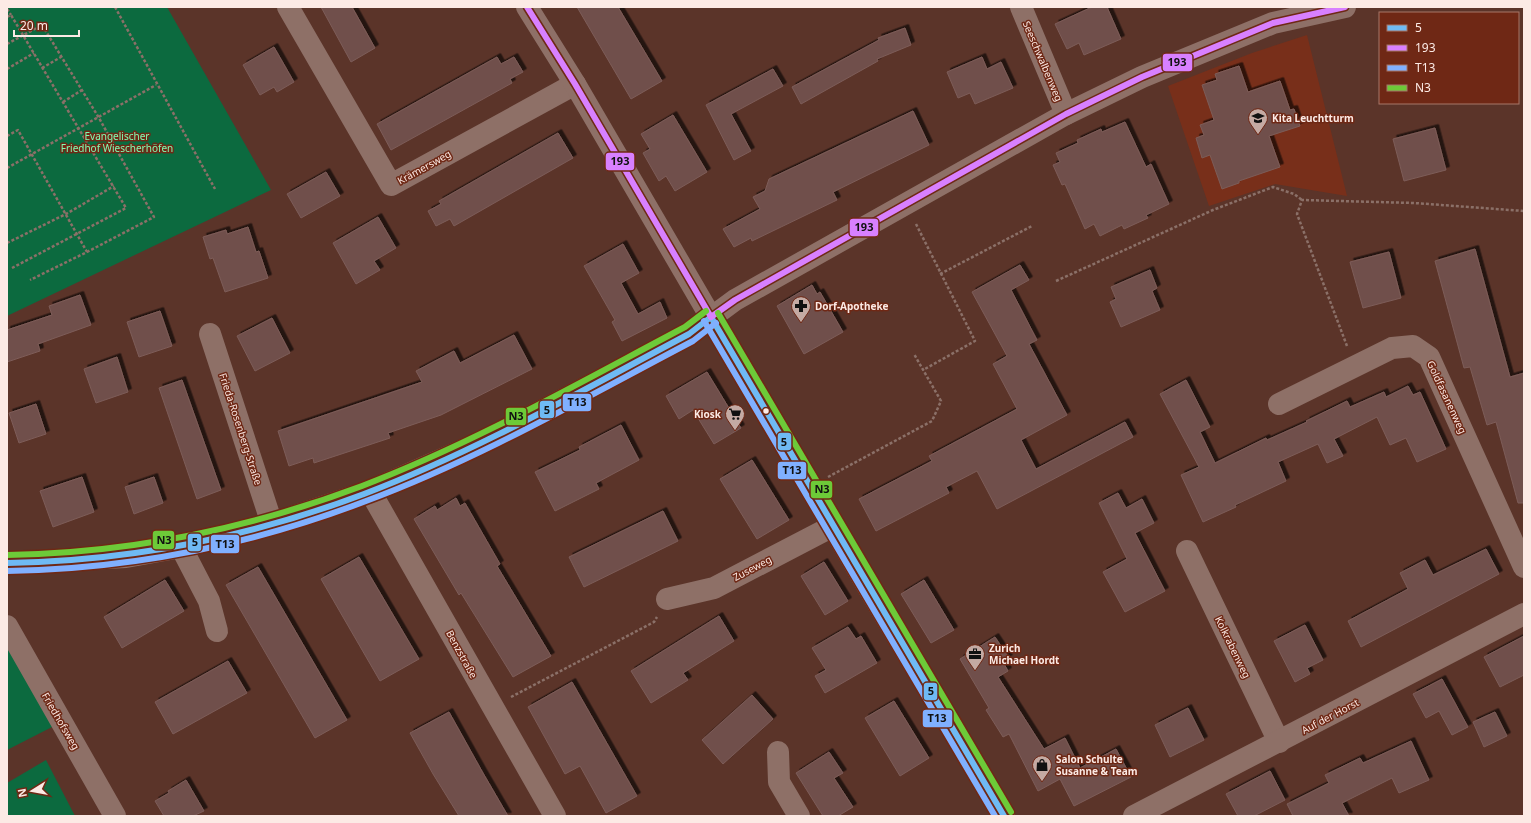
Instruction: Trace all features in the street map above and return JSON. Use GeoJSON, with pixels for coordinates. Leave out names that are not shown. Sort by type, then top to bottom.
{"type":"FeatureCollection","features":[{"type":"Feature","properties":{"kind":"street","name":"Krämersweg"},"geometry":{"type":"LineString","coordinates":[[288,7],[390,185],[575,84]]}},
{"type":"Feature","properties":{"kind":"street"},"geometry":{"type":"LineString","coordinates":[[527,7],[575,84],[1004,816]]}},
{"type":"Feature","properties":{"kind":"street","name":"Seeschwalbenweg"},"geometry":{"type":"LineString","coordinates":[[1021,7],[1066,114]]}},
{"type":"Feature","properties":{"kind":"street"},"geometry":{"type":"LineString","coordinates":[[7,563],[126,557],[181,547],[272,524],[370,491],[486,440],[689,334],[735,300],[1066,114],[1270,15],[1345,7]]}},
{"type":"Feature","properties":{"kind":"street","name":"Frieda-Rosenberg-Straße"},"geometry":{"type":"LineString","coordinates":[[210,334],[272,524]]}},
{"type":"Feature","properties":{"kind":"street","name":"Goldfasanenweg"},"geometry":{"type":"LineString","coordinates":[[1278,404],[1392,348],[1413,346],[1429,357],[1524,567]]}},
{"type":"Feature","properties":{"kind":"street","name":"Benzstraße"},"geometry":{"type":"LineString","coordinates":[[370,491],[555,816]]}},
{"type":"Feature","properties":{"kind":"street","name":"Zuseweg"},"geometry":{"type":"LineString","coordinates":[[667,599],[714,588],[833,526]]}},
{"type":"Feature","properties":{"kind":"street"},"geometry":{"type":"LineString","coordinates":[[181,547],[209,601],[217,631]]}},
{"type":"Feature","properties":{"kind":"street","name":"Kolkrabenweg"},"geometry":{"type":"LineString","coordinates":[[1186,551],[1279,742]]}},
{"type":"Feature","properties":{"kind":"street","name":"Auf der Horst"},"geometry":{"type":"LineString","coordinates":[[1134,816],[1524,614]]}},
{"type":"Feature","properties":{"kind":"street","name":"Friedhofsweg"},"geometry":{"type":"LineString","coordinates":[[7,626],[115,816]]}},
{"type":"Feature","properties":{"kind":"street"},"geometry":{"type":"LineString","coordinates":[[778,752],[778,782],[799,816]]}},
{"type":"Feature","properties":{"kind":"path"},"geometry":{"type":"LineString","coordinates":[[114,7],[215,189]]}},
{"type":"Feature","properties":{"kind":"path"},"geometry":{"type":"LineString","coordinates":[[7,9],[126,208],[12,268]]}},
{"type":"Feature","properties":{"kind":"path"},"geometry":{"type":"LineString","coordinates":[[7,17],[11,15]]}},
{"type":"Feature","properties":{"kind":"path"},"geometry":{"type":"LineString","coordinates":[[7,44],[42,25],[99,118],[154,217],[30,280]]}},
{"type":"Feature","properties":{"kind":"path"},"geometry":{"type":"LineString","coordinates":[[7,68],[34,53]]}},
{"type":"Feature","properties":{"kind":"path"},"geometry":{"type":"LineString","coordinates":[[42,68],[61,57]]}},
{"type":"Feature","properties":{"kind":"path"},"geometry":{"type":"LineString","coordinates":[[7,168],[156,85]]}},
{"type":"Feature","properties":{"kind":"path"},"geometry":{"type":"LineString","coordinates":[[63,102],[82,90]]}},
{"type":"Feature","properties":{"kind":"path"},"geometry":{"type":"LineString","coordinates":[[7,136],[18,130],[87,252]]}},
{"type":"Feature","properties":{"kind":"path"},"geometry":{"type":"LineString","coordinates":[[7,243],[66,214],[114,186]]}},
{"type":"Feature","properties":{"kind":"path"},"geometry":{"type":"LineString","coordinates":[[1056,281],[1213,210],[1274,188],[1294,194],[1302,200],[1414,203],[1524,211]]}},
{"type":"Feature","properties":{"kind":"path"},"geometry":{"type":"LineString","coordinates":[[1302,200],[1297,214],[1355,366]]}},
{"type":"Feature","properties":{"kind":"path"},"geometry":{"type":"LineString","coordinates":[[906,204],[975,341],[924,370]]}},
{"type":"Feature","properties":{"kind":"path"},"geometry":{"type":"LineString","coordinates":[[940,274],[1032,226]]}},
{"type":"Feature","properties":{"kind":"path"},"geometry":{"type":"LineString","coordinates":[[810,486],[932,422],[941,401],[914,354]]}},
{"type":"Feature","properties":{"kind":"path"},"geometry":{"type":"LineString","coordinates":[[493,708],[654,622],[667,599]]}},
{"type":"Feature","properties":{"kind":"shaded area","name":"Kita Leuchtturm"},"geometry":{"type":"Polygon","coordinates":[[[1307,35],[1347,196],[1275,184],[1209,206],[1168,86],[1252,53],[1307,35]]]}},
{"type":"Feature","properties":{"kind":"green space","name":"Evangelischer Friedhof Wiescherhöfen"},"geometry":{"type":"Polygon","coordinates":[[[7,7],[167,7],[271,190],[7,316],[7,7]]]}},
{"type":"Feature","properties":{"kind":"green space"},"geometry":{"type":"Polygon","coordinates":[[[7,644],[54,726],[7,750],[7,644]]]}},
{"type":"Feature","properties":{"kind":"green space"},"geometry":{"type":"Polygon","coordinates":[[[46,760],[75,816],[7,816],[7,783],[46,760]]]}},
{"type":"Feature","properties":{"kind":"building"},"geometry":{"type":"Polygon","coordinates":[[[321,7],[352,7],[375,48],[351,62],[321,7]]]}},
{"type":"Feature","properties":{"kind":"building"},"geometry":{"type":"Polygon","coordinates":[[[577,7],[618,7],[662,81],[631,99],[577,7]]]}},
{"type":"Feature","properties":{"kind":"building"},"geometry":{"type":"Polygon","coordinates":[[[1092,7],[1107,7],[1121,39],[1084,55],[1079,43],[1067,49],[1055,24],[1092,7]]]}},
{"type":"Feature","properties":{"kind":"building"},"geometry":{"type":"Polygon","coordinates":[[[905,28],[911,45],[877,59],[878,61],[801,104],[792,87],[879,40],[878,38],[905,28]]]}},
{"type":"Feature","properties":{"kind":"building"},"geometry":{"type":"Polygon","coordinates":[[[274,47],[294,82],[277,92],[274,87],[260,95],[243,65],[274,47]]]}},
{"type":"Feature","properties":{"kind":"building"},"geometry":{"type":"Polygon","coordinates":[[[497,57],[501,64],[514,57],[523,72],[510,79],[512,83],[391,150],[377,124],[497,57]]]}},
{"type":"Feature","properties":{"kind":"building"},"geometry":{"type":"Polygon","coordinates":[[[982,57],[987,69],[1001,62],[1013,88],[975,104],[970,93],[958,98],[947,72],[982,57]]]}},
{"type":"Feature","properties":{"kind":"building"},"geometry":{"type":"Polygon","coordinates":[[[1239,66],[1248,92],[1280,81],[1290,110],[1294,109],[1300,126],[1269,136],[1280,167],[1239,181],[1239,183],[1222,189],[1210,155],[1202,158],[1196,138],[1204,135],[1200,125],[1214,120],[1202,85],[1217,80],[1215,74],[1239,66]]]}},
{"type":"Feature","properties":{"kind":"building"},"geometry":{"type":"Polygon","coordinates":[[[773,69],[783,86],[731,114],[751,151],[734,160],[706,105],[773,69]]]}},
{"type":"Feature","properties":{"kind":"building"},"geometry":{"type":"Polygon","coordinates":[[[913,111],[929,145],[833,192],[837,200],[752,241],[751,238],[734,247],[723,229],[760,209],[753,197],[765,191],[769,179],[913,111]]]}},
{"type":"Feature","properties":{"kind":"building"},"geometry":{"type":"Polygon","coordinates":[[[673,115],[707,172],[675,191],[666,176],[659,181],[643,153],[650,149],[641,134],[673,115]]]}},
{"type":"Feature","properties":{"kind":"building"},"geometry":{"type":"Polygon","coordinates":[[[1125,122],[1146,167],[1151,164],[1169,204],[1146,215],[1148,218],[1124,229],[1122,225],[1100,236],[1094,224],[1085,229],[1065,184],[1062,185],[1053,165],[1060,162],[1056,153],[1078,143],[1077,140],[1101,129],[1102,132],[1125,122]]]}},
{"type":"Feature","properties":{"kind":"building"},"geometry":{"type":"Polygon","coordinates":[[[1435,128],[1446,170],[1404,181],[1393,139],[1435,128]]]}},
{"type":"Feature","properties":{"kind":"building"},"geometry":{"type":"Polygon","coordinates":[[[558,133],[573,158],[454,226],[450,219],[436,226],[428,211],[441,204],[439,201],[558,133]]]}},
{"type":"Feature","properties":{"kind":"building"},"geometry":{"type":"Polygon","coordinates":[[[326,172],[340,196],[301,218],[287,194],[326,172]]]}},
{"type":"Feature","properties":{"kind":"building"},"geometry":{"type":"Polygon","coordinates":[[[378,217],[396,248],[374,261],[380,270],[356,284],[333,243],[378,217]]]}},
{"type":"Feature","properties":{"kind":"building"},"geometry":{"type":"Polygon","coordinates":[[[248,227],[256,252],[259,251],[268,278],[225,292],[213,258],[210,259],[203,237],[226,230],[227,234],[248,227]]]}},
{"type":"Feature","properties":{"kind":"building"},"geometry":{"type":"Polygon","coordinates":[[[623,244],[639,273],[621,283],[638,314],[660,302],[667,318],[622,341],[612,322],[615,320],[584,266],[623,244]]]}},
{"type":"Feature","properties":{"kind":"building"},"geometry":{"type":"Polygon","coordinates":[[[1475,249],[1510,377],[1524,373],[1524,503],[1518,503],[1496,422],[1487,425],[1470,367],[1464,368],[1435,261],[1475,249]]]}},
{"type":"Feature","properties":{"kind":"building"},"geometry":{"type":"Polygon","coordinates":[[[1389,252],[1401,298],[1363,308],[1350,262],[1389,252]]]}},
{"type":"Feature","properties":{"kind":"building"},"geometry":{"type":"Polygon","coordinates":[[[1020,265],[1029,280],[1011,290],[1037,340],[1029,344],[1067,415],[1021,440],[1036,469],[1125,422],[1133,437],[997,509],[977,471],[946,487],[949,493],[876,531],[859,499],[932,461],[929,456],[1017,409],[993,364],[1007,356],[972,292],[1020,265]]]}},
{"type":"Feature","properties":{"kind":"building"},"geometry":{"type":"Polygon","coordinates":[[[1150,270],[1157,288],[1152,291],[1160,310],[1121,327],[1110,302],[1116,299],[1111,287],[1150,270]]]}},
{"type":"Feature","properties":{"kind":"building"},"geometry":{"type":"Polygon","coordinates":[[[812,285],[817,294],[820,292],[843,332],[804,354],[777,306],[812,285]]]}},
{"type":"Feature","properties":{"kind":"building"},"geometry":{"type":"Polygon","coordinates":[[[80,295],[91,325],[38,344],[40,351],[7,362],[7,330],[52,315],[49,306],[80,295]]]}},
{"type":"Feature","properties":{"kind":"building"},"geometry":{"type":"Polygon","coordinates":[[[160,311],[172,346],[139,357],[127,322],[160,311]]]}},
{"type":"Feature","properties":{"kind":"building"},"geometry":{"type":"Polygon","coordinates":[[[272,318],[290,353],[255,371],[237,336],[272,318]]]}},
{"type":"Feature","properties":{"kind":"building"},"geometry":{"type":"Polygon","coordinates":[[[514,335],[532,369],[441,415],[388,433],[390,438],[314,463],[313,458],[289,466],[278,431],[422,382],[416,371],[454,351],[460,363],[514,335]]]}},
{"type":"Feature","properties":{"kind":"building"},"geometry":{"type":"Polygon","coordinates":[[[117,357],[128,392],[96,403],[84,369],[117,357]]]}},
{"type":"Feature","properties":{"kind":"building"},"geometry":{"type":"Polygon","coordinates":[[[707,372],[741,428],[714,444],[693,410],[679,419],[666,396],[707,372]]]}},
{"type":"Feature","properties":{"kind":"building"},"geometry":{"type":"Polygon","coordinates":[[[182,380],[221,490],[197,499],[159,388],[182,380]]]}},
{"type":"Feature","properties":{"kind":"building"},"geometry":{"type":"Polygon","coordinates":[[[1186,380],[1210,427],[1200,432],[1215,463],[1266,438],[1267,440],[1307,422],[1306,421],[1347,401],[1350,407],[1384,392],[1386,397],[1408,386],[1413,395],[1420,392],[1446,449],[1417,462],[1406,438],[1390,445],[1377,417],[1334,439],[1343,456],[1327,463],[1318,444],[1278,462],[1286,481],[1203,522],[1181,475],[1199,467],[1160,394],[1186,380]]]}},
{"type":"Feature","properties":{"kind":"building"},"geometry":{"type":"Polygon","coordinates":[[[36,404],[46,434],[19,443],[9,413],[36,404]]]}},
{"type":"Feature","properties":{"kind":"building"},"geometry":{"type":"Polygon","coordinates":[[[621,425],[639,460],[596,483],[599,489],[555,511],[535,472],[580,450],[579,447],[621,425]]]}},
{"type":"Feature","properties":{"kind":"building"},"geometry":{"type":"Polygon","coordinates":[[[752,460],[789,520],[757,539],[720,479],[752,460]]]}},
{"type":"Feature","properties":{"kind":"building"},"geometry":{"type":"Polygon","coordinates":[[[82,477],[94,512],[53,527],[40,491],[82,477]]]}},
{"type":"Feature","properties":{"kind":"building"},"geometry":{"type":"Polygon","coordinates":[[[154,477],[163,503],[134,514],[125,487],[154,477]]]}},
{"type":"Feature","properties":{"kind":"building"},"geometry":{"type":"Polygon","coordinates":[[[1118,493],[1126,508],[1142,499],[1154,523],[1135,533],[1165,591],[1125,612],[1103,572],[1127,559],[1099,503],[1118,493]]]}},
{"type":"Feature","properties":{"kind":"building"},"geometry":{"type":"Polygon","coordinates":[[[456,498],[460,506],[465,503],[500,564],[497,566],[551,656],[513,677],[461,593],[459,595],[414,519],[435,506],[437,510],[456,498]]]}},
{"type":"Feature","properties":{"kind":"building"},"geometry":{"type":"Polygon","coordinates":[[[663,511],[678,541],[584,587],[569,557],[663,511]]]}},
{"type":"Feature","properties":{"kind":"building"},"geometry":{"type":"Polygon","coordinates":[[[1486,549],[1499,574],[1361,647],[1348,621],[1408,589],[1400,573],[1425,560],[1433,575],[1486,549]]]}},
{"type":"Feature","properties":{"kind":"building"},"geometry":{"type":"Polygon","coordinates":[[[359,557],[419,659],[380,681],[321,579],[359,557]]]}},
{"type":"Feature","properties":{"kind":"building"},"geometry":{"type":"Polygon","coordinates":[[[824,562],[848,601],[825,615],[801,576],[824,562]]]}},
{"type":"Feature","properties":{"kind":"building"},"geometry":{"type":"Polygon","coordinates":[[[258,567],[347,720],[315,738],[226,585],[258,567]]]}},
{"type":"Feature","properties":{"kind":"building"},"geometry":{"type":"Polygon","coordinates":[[[165,580],[184,611],[122,648],[104,617],[165,580]]]}},
{"type":"Feature","properties":{"kind":"building"},"geometry":{"type":"Polygon","coordinates":[[[924,580],[954,630],[931,643],[901,594],[924,580]]]}},
{"type":"Feature","properties":{"kind":"building"},"geometry":{"type":"Polygon","coordinates":[[[719,616],[734,641],[683,673],[688,680],[651,703],[631,671],[719,616]]]}},
{"type":"Feature","properties":{"kind":"building"},"geometry":{"type":"Polygon","coordinates":[[[1305,625],[1323,660],[1307,668],[1310,674],[1295,682],[1274,641],[1305,625]]]}},
{"type":"Feature","properties":{"kind":"building"},"geometry":{"type":"Polygon","coordinates":[[[848,627],[856,639],[861,636],[877,663],[825,693],[815,676],[826,670],[812,648],[848,627]]]}},
{"type":"Feature","properties":{"kind":"building"},"geometry":{"type":"Polygon","coordinates":[[[1524,636],[1524,675],[1500,687],[1484,657],[1524,636]]]}},
{"type":"Feature","properties":{"kind":"building"},"geometry":{"type":"Polygon","coordinates":[[[995,637],[1009,658],[1003,662],[1008,671],[998,677],[1044,749],[1065,738],[1080,768],[1116,749],[1131,777],[1074,806],[1060,779],[1038,791],[1009,734],[1003,737],[986,710],[989,708],[960,659],[995,637]]]}},
{"type":"Feature","properties":{"kind":"building"},"geometry":{"type":"Polygon","coordinates":[[[228,661],[247,693],[173,734],[155,702],[228,661]]]}},
{"type":"Feature","properties":{"kind":"building"},"geometry":{"type":"Polygon","coordinates":[[[1442,679],[1468,727],[1452,735],[1439,711],[1426,718],[1413,694],[1442,679]]]}},
{"type":"Feature","properties":{"kind":"building"},"geometry":{"type":"Polygon","coordinates":[[[572,682],[637,796],[606,813],[580,766],[565,774],[528,707],[572,682]]]}},
{"type":"Feature","properties":{"kind":"building"},"geometry":{"type":"Polygon","coordinates":[[[752,695],[773,719],[723,764],[702,740],[752,695]]]}},
{"type":"Feature","properties":{"kind":"building"},"geometry":{"type":"Polygon","coordinates":[[[894,701],[929,758],[900,776],[865,718],[894,701]]]}},
{"type":"Feature","properties":{"kind":"building"},"geometry":{"type":"Polygon","coordinates":[[[1188,708],[1204,740],[1170,757],[1155,725],[1188,708]]]}},
{"type":"Feature","properties":{"kind":"building"},"geometry":{"type":"Polygon","coordinates":[[[449,712],[508,816],[459,816],[433,774],[410,733],[449,712]]]}},
{"type":"Feature","properties":{"kind":"building"},"geometry":{"type":"Polygon","coordinates":[[[1495,712],[1507,736],[1484,747],[1473,722],[1495,712]]]}},
{"type":"Feature","properties":{"kind":"building"},"geometry":{"type":"Polygon","coordinates":[[[1411,741],[1429,780],[1399,793],[1392,778],[1342,803],[1349,816],[1293,816],[1287,804],[1329,783],[1325,775],[1360,758],[1363,763],[1411,741]]]}},
{"type":"Feature","properties":{"kind":"building"},"geometry":{"type":"Polygon","coordinates":[[[829,752],[843,773],[834,778],[853,807],[838,816],[823,816],[796,773],[829,752]]]}},
{"type":"Feature","properties":{"kind":"building"},"geometry":{"type":"Polygon","coordinates":[[[1270,771],[1285,800],[1254,816],[1238,816],[1226,794],[1270,771]]]}},
{"type":"Feature","properties":{"kind":"building"},"geometry":{"type":"Polygon","coordinates":[[[186,780],[204,811],[193,816],[164,816],[155,801],[169,793],[168,791],[186,780]]]}},
{"type":"Feature","properties":{"kind":"transit line","name":"193"},"geometry":{"type":"LineString","coordinates":[[527,7],[575,84],[711,317]]}},
{"type":"Feature","properties":{"kind":"transit line","name":"193"},"geometry":{"type":"LineString","coordinates":[[711,317],[735,300],[1066,114],[1142,77],[1273,23],[1345,7]]}},
{"type":"Feature","properties":{"kind":"transit line","name":"N3"},"geometry":{"type":"LineString","coordinates":[[7,555],[98,549],[143,544],[188,536],[276,515],[362,486],[445,451],[566,391],[685,327],[706,311]]}},
{"type":"Feature","properties":{"kind":"transit line","name":"N3"},"geometry":{"type":"LineString","coordinates":[[718,313],[1011,812]]}},
{"type":"Feature","properties":{"kind":"transit line","name":"5"},"geometry":{"type":"LineString","coordinates":[[711,317],[1004,816]]}},
{"type":"Feature","properties":{"kind":"transit line","name":"5"},"geometry":{"type":"LineString","coordinates":[[7,563],[98,557],[144,552],[188,544],[277,523],[364,494],[448,459],[529,419],[689,334],[711,317]]}},
{"type":"Feature","properties":{"kind":"transit line","name":"T13"},"geometry":{"type":"LineString","coordinates":[[704,321],[995,816]]}},
{"type":"Feature","properties":{"kind":"transit line","name":"T13"},"geometry":{"type":"LineString","coordinates":[[7,571],[53,569],[144,560],[234,542],[323,517],[408,484],[491,447],[693,341],[716,323]]}},
{"type":"Feature","properties":{"kind":"place","name":"Kita Leuchtturm"},"geometry":{"type":"Point","coordinates":[1258,135]}},
{"type":"Feature","properties":{"kind":"place","name":"Dorf-Apotheke"},"geometry":{"type":"Point","coordinates":[801,323]}},
{"type":"Feature","properties":{"kind":"place","name":"Kiosk"},"geometry":{"type":"Point","coordinates":[735,431]}},
{"type":"Feature","properties":{"kind":"place","name":"Zurich Michael Hordt"},"geometry":{"type":"Point","coordinates":[975,671]}},
{"type":"Feature","properties":{"kind":"place","name":"Salon Schulte Susanne & Team"},"geometry":{"type":"Point","coordinates":[1042,782]}}]}
